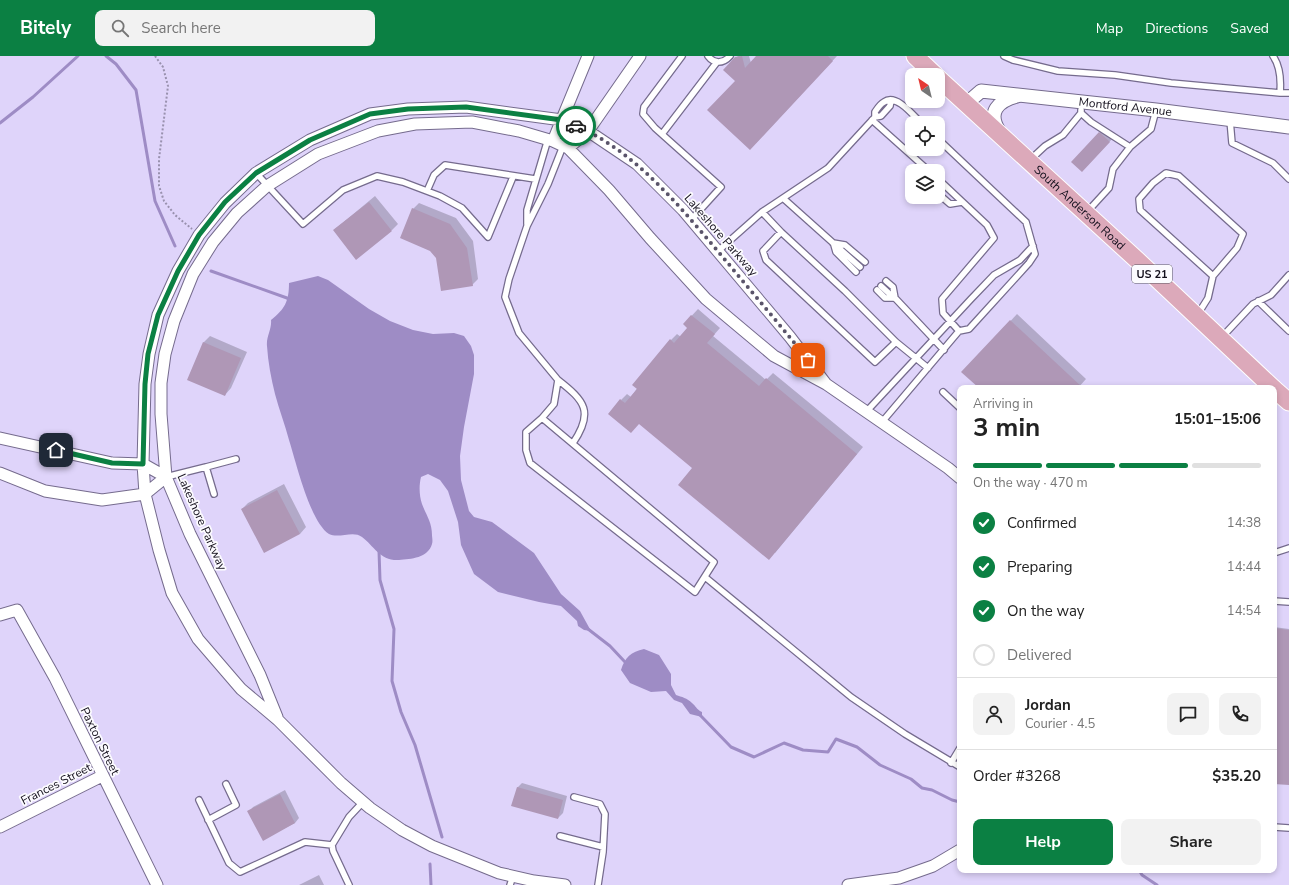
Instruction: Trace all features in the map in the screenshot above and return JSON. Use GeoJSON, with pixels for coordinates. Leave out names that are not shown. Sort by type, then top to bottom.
{"type":"FeatureCollection","features":[{"type":"Feature","properties":{"kind":"main road"},"geometry":{"type":"LineString","coordinates":[[915,56],[928,68]]}},
{"type":"Feature","properties":{"kind":"main road","name":"South Anderson Road"},"geometry":{"type":"LineString","coordinates":[[945,84],[1271,385]]}},
{"type":"Feature","properties":{"kind":"main road","name":"South Anderson Road"},"geometry":{"type":"LineString","coordinates":[[1277,391],[1289,402]]}},
{"type":"Feature","properties":{"kind":"street"},"geometry":{"type":"LineString","coordinates":[[550,140],[562,120],[588,56]]}},
{"type":"Feature","properties":{"kind":"street"},"geometry":{"type":"LineString","coordinates":[[566,147],[588,131],[640,56]]}},
{"type":"Feature","properties":{"kind":"street","name":"Montford Avenue"},"geometry":{"type":"LineString","coordinates":[[966,104],[981,91],[1018,95],[1081,107],[1156,110],[1289,127]]}},
{"type":"Feature","properties":{"kind":"street"},"geometry":{"type":"LineString","coordinates":[[998,133],[999,131],[996,127],[994,117],[998,104],[1005,99],[1018,95]]}},
{"type":"Feature","properties":{"kind":"street","name":"Lakeshore Parkway"},"geometry":{"type":"LineString","coordinates":[[565,885],[511,880],[499,873],[432,846],[402,830],[363,802],[341,783],[278,720],[241,689],[198,639],[172,593],[159,550],[145,494],[143,464],[145,384],[150,347],[158,315],[178,271],[199,235],[225,202],[256,173],[310,140],[370,114],[408,109],[466,107],[562,120],[588,131],[637,164],[691,220],[718,251],[790,337],[826,384]]}},
{"type":"Feature","properties":{"kind":"street","name":"Lakeshore Parkway"},"geometry":{"type":"LineString","coordinates":[[278,720],[260,675],[190,534],[166,477],[161,414],[161,383],[174,321],[193,274],[213,242],[237,214],[267,186],[318,154],[378,131],[415,124],[472,122],[519,130],[566,147],[609,190],[650,238],[706,299],[774,356],[826,384],[957,476]]}},
{"type":"Feature","properties":{"kind":"street"},"geometry":{"type":"LineString","coordinates":[[0,438],[112,463],[143,464],[166,477],[145,494],[102,500],[45,491],[0,473]]}},
{"type":"Feature","properties":{"kind":"street","name":"Paxton Street"},"geometry":{"type":"LineString","coordinates":[[0,615],[17,610],[55,678],[156,885]]}},
{"type":"Feature","properties":{"kind":"street","name":"Frances Street"},"geometry":{"type":"LineString","coordinates":[[0,827],[102,776]]}},
{"type":"Feature","properties":{"kind":"street"},"geometry":{"type":"LineString","coordinates":[[848,885],[899,878],[933,866],[957,852]]}},
{"type":"Feature","properties":{"kind":"lane"},"geometry":{"type":"LineString","coordinates":[[682,56],[644,107],[643,114],[662,134],[721,187],[691,220]]}},
{"type":"Feature","properties":{"kind":"lane"},"geometry":{"type":"LineString","coordinates":[[708,56],[713,61],[717,62],[724,61],[730,56]]}},
{"type":"Feature","properties":{"kind":"lane"},"geometry":{"type":"LineString","coordinates":[[1004,56],[1013,60],[1058,71],[1115,75],[1171,83],[1289,93]]}},
{"type":"Feature","properties":{"kind":"lane"},"geometry":{"type":"LineString","coordinates":[[1273,56],[1278,63],[1280,93]]}},
{"type":"Feature","properties":{"kind":"lane"},"geometry":{"type":"LineString","coordinates":[[662,134],[717,62]]}},
{"type":"Feature","properties":{"kind":"lane"},"geometry":{"type":"LineString","coordinates":[[718,251],[762,212],[784,199],[828,168],[874,118],[875,112],[884,101],[898,101],[914,116]]}},
{"type":"Feature","properties":{"kind":"lane"},"geometry":{"type":"LineString","coordinates":[[1029,161],[1045,146],[1063,135],[1081,107],[1091,122],[1130,147]]}},
{"type":"Feature","properties":{"kind":"lane"},"geometry":{"type":"LineString","coordinates":[[1086,214],[1109,188],[1113,169],[1130,147],[1151,129],[1156,110]]}},
{"type":"Feature","properties":{"kind":"lane"},"geometry":{"type":"LineString","coordinates":[[874,118],[921,164]]}},
{"type":"Feature","properties":{"kind":"lane"},"geometry":{"type":"LineString","coordinates":[[1230,120],[1232,143],[1273,163],[1289,179]]}},
{"type":"Feature","properties":{"kind":"lane"},"geometry":{"type":"LineString","coordinates":[[527,226],[527,210],[535,179],[550,140]]}},
{"type":"Feature","properties":{"kind":"lane"},"geometry":{"type":"LineString","coordinates":[[882,422],[959,331],[969,329],[1029,263],[1035,254],[1026,222],[945,146]]}},
{"type":"Feature","properties":{"kind":"lane"},"geometry":{"type":"LineString","coordinates":[[566,147],[527,226],[509,279],[505,297],[519,333],[558,380],[575,393],[583,404],[585,418],[581,432],[573,443]]}},
{"type":"Feature","properties":{"kind":"lane"},"geometry":{"type":"LineString","coordinates":[[917,160],[918,164]]}},
{"type":"Feature","properties":{"kind":"lane"},"geometry":{"type":"LineString","coordinates":[[427,191],[434,175],[445,165],[513,177],[535,179]]}},
{"type":"Feature","properties":{"kind":"lane"},"geometry":{"type":"LineString","coordinates":[[256,173],[303,224],[344,190],[377,176],[403,182],[427,191],[462,208],[488,237],[513,177]]}},
{"type":"Feature","properties":{"kind":"lane"},"geometry":{"type":"LineString","coordinates":[[1196,316],[1208,298],[1213,276],[1237,248],[1243,234],[1179,176],[1166,173],[1153,183],[1139,199],[1140,210],[1213,276]]}},
{"type":"Feature","properties":{"kind":"lane"},"geometry":{"type":"LineString","coordinates":[[945,186],[987,225],[994,238],[942,299],[943,313],[959,331]]}},
{"type":"Feature","properties":{"kind":"lane"},"geometry":{"type":"LineString","coordinates":[[784,199],[833,243],[858,269]]}},
{"type":"Feature","properties":{"kind":"lane"},"geometry":{"type":"LineString","coordinates":[[945,200],[950,204],[962,202]]}},
{"type":"Feature","properties":{"kind":"lane"},"geometry":{"type":"LineString","coordinates":[[762,212],[896,342],[928,368]]}},
{"type":"Feature","properties":{"kind":"lane"},"geometry":{"type":"LineString","coordinates":[[781,232],[764,251],[766,260],[875,362],[896,342]]}},
{"type":"Feature","properties":{"kind":"lane"},"geometry":{"type":"LineString","coordinates":[[833,243],[845,245],[864,262]]}},
{"type":"Feature","properties":{"kind":"lane"},"geometry":{"type":"LineString","coordinates":[[866,412],[994,275],[1020,260],[1033,246]]}},
{"type":"Feature","properties":{"kind":"lane"},"geometry":{"type":"LineString","coordinates":[[1220,339],[1253,304],[1271,295],[1289,275]]}},
{"type":"Feature","properties":{"kind":"lane"},"geometry":{"type":"LineString","coordinates":[[886,281],[893,287],[895,298],[944,350]]}},
{"type":"Feature","properties":{"kind":"lane"},"geometry":{"type":"LineString","coordinates":[[879,288],[885,298],[895,298]]}},
{"type":"Feature","properties":{"kind":"lane"},"geometry":{"type":"LineString","coordinates":[[1258,301],[1289,331]]}},
{"type":"Feature","properties":{"kind":"lane"},"geometry":{"type":"LineString","coordinates":[[542,418],[714,562],[695,592],[530,463],[526,450],[526,432],[542,418],[554,404],[558,380]]}},
{"type":"Feature","properties":{"kind":"lane"},"geometry":{"type":"LineString","coordinates":[[943,392],[957,405]]}},
{"type":"Feature","properties":{"kind":"lane"},"geometry":{"type":"LineString","coordinates":[[166,477],[236,459]]}},
{"type":"Feature","properties":{"kind":"lane"},"geometry":{"type":"LineString","coordinates":[[206,467],[214,494]]}},
{"type":"Feature","properties":{"kind":"lane"},"geometry":{"type":"LineString","coordinates":[[1277,552],[1289,548]]}},
{"type":"Feature","properties":{"kind":"lane"},"geometry":{"type":"LineString","coordinates":[[705,577],[851,697],[905,734],[957,766]]}},
{"type":"Feature","properties":{"kind":"lane"},"geometry":{"type":"LineString","coordinates":[[1277,601],[1289,602]]}},
{"type":"Feature","properties":{"kind":"lane"},"geometry":{"type":"LineString","coordinates":[[951,763],[957,753]]}},
{"type":"Feature","properties":{"kind":"lane"},"geometry":{"type":"LineString","coordinates":[[208,820],[236,805],[226,784]]}},
{"type":"Feature","properties":{"kind":"lane"},"geometry":{"type":"LineString","coordinates":[[574,797],[600,804],[605,814],[603,847],[598,885]]}},
{"type":"Feature","properties":{"kind":"lane"},"geometry":{"type":"LineString","coordinates":[[199,800],[229,863],[240,872],[305,842],[332,845]]}},
{"type":"Feature","properties":{"kind":"lane"},"geometry":{"type":"LineString","coordinates":[[349,885],[333,851],[332,845],[349,817],[363,802]]}},
{"type":"Feature","properties":{"kind":"lane"},"geometry":{"type":"LineString","coordinates":[[1277,827],[1289,828]]}},
{"type":"Feature","properties":{"kind":"lane"},"geometry":{"type":"LineString","coordinates":[[560,836],[603,847]]}},
{"type":"Feature","properties":{"kind":"path"},"geometry":{"type":"LineString","coordinates":[[155,56],[162,67],[168,86],[159,159],[159,186],[164,201],[175,215],[199,235]]}},
{"type":"Feature","properties":{"kind":"shaded area"},"geometry":{"type":"Polygon","coordinates":[[[318,276],[328,280],[369,309],[390,321],[413,330],[433,334],[454,333],[464,336],[471,346],[474,355],[474,374],[460,456],[461,480],[469,511],[474,517],[492,522],[534,553],[561,594],[580,611],[591,631],[584,630],[578,626],[577,621],[561,606],[498,592],[474,574],[461,545],[458,522],[448,491],[440,480],[428,474],[421,477],[420,494],[422,504],[432,530],[432,544],[430,549],[423,555],[409,559],[392,560],[382,556],[358,535],[350,534],[337,536],[329,534],[322,527],[304,491],[274,388],[268,358],[267,343],[271,320],[280,312],[287,300],[289,283],[318,276]]]}},
{"type":"Feature","properties":{"kind":"shaded area"},"geometry":{"type":"Polygon","coordinates":[[[644,649],[659,655],[671,674],[671,685],[676,695],[690,701],[698,710],[702,712],[702,717],[690,714],[682,703],[674,700],[666,691],[651,692],[630,683],[621,670],[623,665],[629,656],[644,649]]]}},
{"type":"Feature","properties":{"kind":"building"},"geometry":{"type":"Polygon","coordinates":[[[742,56],[745,68],[756,56],[828,56],[833,61],[750,150],[707,110],[735,81],[723,70],[735,57],[742,56]]]}},
{"type":"Feature","properties":{"kind":"building"},"geometry":{"type":"Polygon","coordinates":[[[1099,132],[1110,142],[1082,172],[1071,162],[1099,132]]]}},
{"type":"Feature","properties":{"kind":"building"},"geometry":{"type":"Polygon","coordinates":[[[369,202],[392,231],[356,260],[333,230],[369,202]]]}},
{"type":"Feature","properties":{"kind":"building"},"geometry":{"type":"Polygon","coordinates":[[[412,208],[450,224],[467,248],[473,286],[441,291],[436,258],[430,251],[400,238],[412,208]]]}},
{"type":"Feature","properties":{"kind":"building"},"geometry":{"type":"Polygon","coordinates":[[[691,315],[715,334],[707,343],[759,386],[766,378],[857,454],[769,560],[678,485],[692,468],[639,424],[631,433],[608,414],[620,399],[625,403],[637,389],[632,385],[670,339],[674,343],[687,328],[683,324],[691,315]]]}},
{"type":"Feature","properties":{"kind":"building"},"geometry":{"type":"Polygon","coordinates":[[[1010,320],[1080,385],[976,385],[961,372],[1010,320]]]}},
{"type":"Feature","properties":{"kind":"building"},"geometry":{"type":"Polygon","coordinates":[[[203,342],[241,358],[225,396],[187,380],[203,342]]]}},
{"type":"Feature","properties":{"kind":"building"},"geometry":{"type":"Polygon","coordinates":[[[277,490],[300,534],[264,553],[241,509],[277,490]]]}},
{"type":"Feature","properties":{"kind":"building"},"geometry":{"type":"Polygon","coordinates":[[[1277,628],[1289,630],[1289,785],[1277,784],[1277,628]]]}},
{"type":"Feature","properties":{"kind":"building"},"geometry":{"type":"Polygon","coordinates":[[[517,787],[563,800],[558,819],[511,806],[517,787]]]}},
{"type":"Feature","properties":{"kind":"building"},"geometry":{"type":"Polygon","coordinates":[[[280,794],[295,823],[263,841],[247,811],[280,794]]]}},
{"type":"Feature","properties":{"kind":"waterway"},"geometry":{"type":"LineString","coordinates":[[0,123],[33,97],[78,56]]}},
{"type":"Feature","properties":{"kind":"waterway"},"geometry":{"type":"LineString","coordinates":[[106,56],[116,64],[136,90],[155,201],[175,246]]}},
{"type":"Feature","properties":{"kind":"waterway"},"geometry":{"type":"LineString","coordinates":[[211,271],[289,300]]}},
{"type":"Feature","properties":{"kind":"waterway"},"geometry":{"type":"LineString","coordinates":[[379,551],[380,580],[394,629],[392,681],[401,712],[415,745],[442,837]]}},
{"type":"Feature","properties":{"kind":"waterway"},"geometry":{"type":"LineString","coordinates":[[588,629],[610,646],[625,662]]}},
{"type":"Feature","properties":{"kind":"waterway"},"geometry":{"type":"LineString","coordinates":[[700,715],[731,747],[754,757],[784,743],[803,750],[828,752],[836,739],[857,747],[880,765],[911,779],[922,788],[932,790],[957,801]]}},
{"type":"Feature","properties":{"kind":"waterway"},"geometry":{"type":"LineString","coordinates":[[430,864],[431,885]]}},
{"type":"Feature","properties":{"kind":"waterway"},"geometry":{"type":"LineString","coordinates":[[1141,873],[1157,885]]}},
{"type":"Feature","properties":{"kind":"way so far"},"geometry":{"type":"LineString","coordinates":[[576,126],[588,131],[637,164],[683,210],[808,360]]}},
{"type":"Feature","properties":{"kind":"route"},"geometry":{"type":"LineString","coordinates":[[56,450],[112,463],[143,464],[145,384],[148,354],[158,315],[178,271],[199,235],[225,202],[256,173],[310,140],[370,114],[408,109],[466,107],[562,120],[576,126]]}}]}
